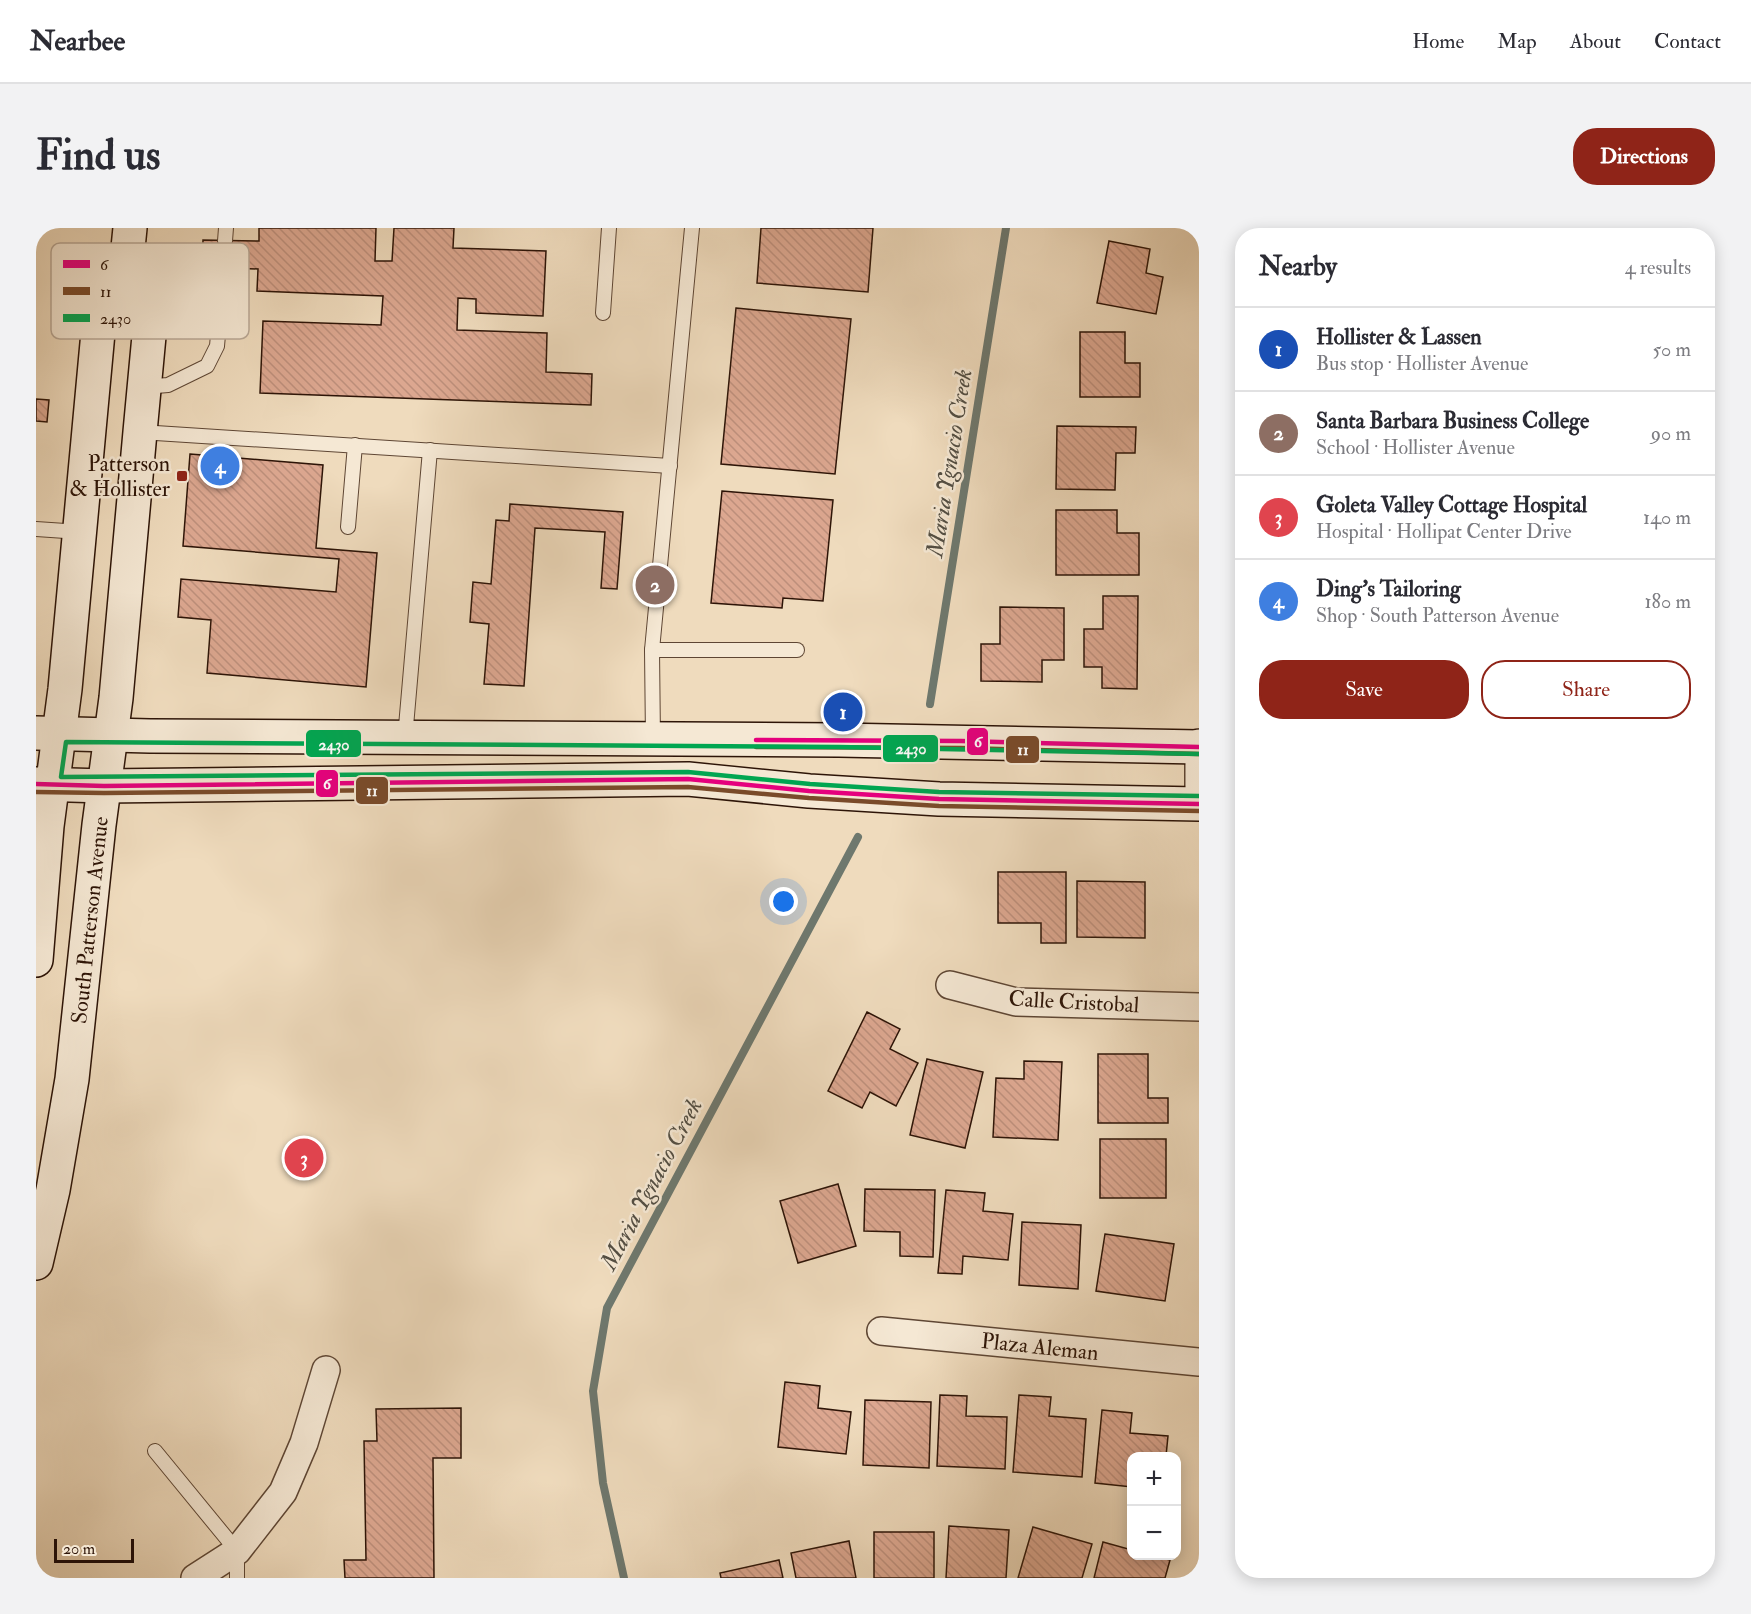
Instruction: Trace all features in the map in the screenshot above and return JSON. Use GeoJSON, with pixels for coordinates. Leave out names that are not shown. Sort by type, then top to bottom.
{"type":"FeatureCollection","features":[{"type":"Feature","properties":{"kind":"main road","name":"South Patterson Avenue"},"geometry":{"type":"LineString","coordinates":[[36,960],[47,826],[44,784],[47,733],[80,532],[97,339]]}},
{"type":"Feature","properties":{"kind":"main road","name":"South Patterson Avenue"},"geometry":{"type":"LineString","coordinates":[[36,1260],[53,1190],[72,1079],[117,687],[149,339]]}},
{"type":"Feature","properties":{"kind":"main road"},"geometry":{"type":"LineString","coordinates":[[47,733],[1199,745]]}},
{"type":"Feature","properties":{"kind":"main road"},"geometry":{"type":"LineString","coordinates":[[44,784],[104,786],[688,779],[809,791],[939,799],[1199,805]]}},
{"type":"Feature","properties":{"kind":"street"},"geometry":{"type":"LineString","coordinates":[[1199,745],[1199,805]]}},
{"type":"Feature","properties":{"kind":"street","name":"Calle Cristobal"},"geometry":{"type":"LineString","coordinates":[[951,985],[1016,1002],[1199,1007]]}},
{"type":"Feature","properties":{"kind":"street","name":"Plaza Aleman"},"geometry":{"type":"LineString","coordinates":[[880,1331],[1199,1362]]}},
{"type":"Feature","properties":{"kind":"street"},"geometry":{"type":"LineString","coordinates":[[195,1578],[237,1551],[283,1492],[304,1443],[326,1370]]}},
{"type":"Feature","properties":{"kind":"lane"},"geometry":{"type":"LineString","coordinates":[[603,314],[609,228]]}},
{"type":"Feature","properties":{"kind":"lane"},"geometry":{"type":"LineString","coordinates":[[653,740],[652,650],[692,228]]}},
{"type":"Feature","properties":{"kind":"lane"},"geometry":{"type":"LineString","coordinates":[[144,387],[168,385],[207,366],[217,339]]}},
{"type":"Feature","properties":{"kind":"lane"},"geometry":{"type":"LineString","coordinates":[[140,432],[670,466]]}},
{"type":"Feature","properties":{"kind":"lane"},"geometry":{"type":"LineString","coordinates":[[348,527],[355,445]]}},
{"type":"Feature","properties":{"kind":"lane"},"geometry":{"type":"LineString","coordinates":[[405,738],[430,450]]}},
{"type":"Feature","properties":{"kind":"lane"},"geometry":{"type":"LineString","coordinates":[[36,529],[80,532]]}},
{"type":"Feature","properties":{"kind":"lane"},"geometry":{"type":"LineString","coordinates":[[652,650],[797,650]]}},
{"type":"Feature","properties":{"kind":"lane"},"geometry":{"type":"LineString","coordinates":[[155,1451],[237,1551],[237,1578]]}},
{"type":"Feature","properties":{"kind":"building"},"geometry":{"type":"Polygon","coordinates":[[[259,228],[376,228],[375,261],[392,261],[394,228],[454,228],[453,248],[546,251],[543,316],[476,313],[476,299],[458,298],[457,330],[547,333],[546,372],[592,374],[591,405],[260,393],[263,321],[381,325],[383,296],[257,291],[258,269],[249,269],[249,243],[203,243],[203,240],[259,241],[259,228]]]}},
{"type":"Feature","properties":{"kind":"building"},"geometry":{"type":"Polygon","coordinates":[[[761,228],[873,228],[868,292],[757,283],[761,228]]]}},
{"type":"Feature","properties":{"kind":"building"},"geometry":{"type":"Polygon","coordinates":[[[1109,241],[1150,249],[1146,273],[1163,277],[1156,314],[1097,303],[1109,241]]]}},
{"type":"Feature","properties":{"kind":"building"},"geometry":{"type":"Polygon","coordinates":[[[736,308],[851,319],[835,474],[721,464],[736,308]]]}},
{"type":"Feature","properties":{"kind":"building"},"geometry":{"type":"Polygon","coordinates":[[[1080,332],[1125,332],[1125,363],[1140,363],[1140,397],[1080,397],[1080,332]]]}},
{"type":"Feature","properties":{"kind":"building"},"geometry":{"type":"Polygon","coordinates":[[[36,399],[49,400],[47,422],[36,421],[36,399]]]}},
{"type":"Feature","properties":{"kind":"building"},"geometry":{"type":"Polygon","coordinates":[[[1057,426],[1136,427],[1135,453],[1116,453],[1115,490],[1056,489],[1057,426]]]}},
{"type":"Feature","properties":{"kind":"building"},"geometry":{"type":"Polygon","coordinates":[[[190,454],[323,465],[316,548],[377,553],[366,687],[207,673],[211,620],[178,617],[181,579],[336,592],[339,559],[183,546],[190,454]]]}},
{"type":"Feature","properties":{"kind":"building"},"geometry":{"type":"Polygon","coordinates":[[[722,491],[833,500],[823,601],[783,598],[782,608],[711,603],[722,491]]]}},
{"type":"Feature","properties":{"kind":"building"},"geometry":{"type":"Polygon","coordinates":[[[510,504],[623,512],[617,589],[601,588],[605,532],[535,528],[524,686],[484,684],[489,624],[470,622],[473,582],[491,584],[496,520],[509,521],[510,504]]]}},
{"type":"Feature","properties":{"kind":"building"},"geometry":{"type":"Polygon","coordinates":[[[1056,510],[1117,510],[1117,533],[1139,533],[1139,575],[1056,575],[1056,510]]]}},
{"type":"Feature","properties":{"kind":"building"},"geometry":{"type":"Polygon","coordinates":[[[1103,596],[1138,596],[1137,689],[1102,688],[1102,667],[1084,667],[1084,629],[1103,629],[1103,596]]]}},
{"type":"Feature","properties":{"kind":"building"},"geometry":{"type":"Polygon","coordinates":[[[1000,607],[1064,608],[1064,660],[1042,660],[1042,682],[981,681],[981,644],[1000,644],[1000,607]]]}},
{"type":"Feature","properties":{"kind":"building"},"geometry":{"type":"Polygon","coordinates":[[[998,872],[1066,872],[1066,943],[1041,943],[1041,923],[998,923],[998,872]]]}},
{"type":"Feature","properties":{"kind":"building"},"geometry":{"type":"Polygon","coordinates":[[[1077,881],[1145,882],[1145,938],[1077,937],[1077,881]]]}},
{"type":"Feature","properties":{"kind":"building"},"geometry":{"type":"Polygon","coordinates":[[[867,1012],[900,1029],[890,1049],[918,1063],[896,1106],[870,1092],[862,1108],[828,1091],[867,1012]]]}},
{"type":"Feature","properties":{"kind":"building"},"geometry":{"type":"Polygon","coordinates":[[[1098,1054],[1148,1054],[1148,1098],[1168,1098],[1168,1123],[1098,1123],[1098,1054]]]}},
{"type":"Feature","properties":{"kind":"building"},"geometry":{"type":"Polygon","coordinates":[[[927,1059],[983,1072],[965,1148],[910,1135],[927,1059]]]}},
{"type":"Feature","properties":{"kind":"building"},"geometry":{"type":"Polygon","coordinates":[[[1024,1061],[1062,1062],[1058,1140],[993,1137],[996,1078],[1024,1079],[1024,1061]]]}},
{"type":"Feature","properties":{"kind":"building"},"geometry":{"type":"Polygon","coordinates":[[[1100,1139],[1166,1139],[1166,1198],[1100,1198],[1100,1139]]]}},
{"type":"Feature","properties":{"kind":"building"},"geometry":{"type":"Polygon","coordinates":[[[838,1184],[856,1246],[798,1263],[780,1201],[838,1184]]]}},
{"type":"Feature","properties":{"kind":"building"},"geometry":{"type":"Polygon","coordinates":[[[865,1189],[935,1190],[933,1257],[900,1256],[900,1232],[864,1231],[865,1189]]]}},
{"type":"Feature","properties":{"kind":"building"},"geometry":{"type":"Polygon","coordinates":[[[946,1190],[985,1193],[983,1211],[1013,1214],[1008,1260],[963,1256],[962,1274],[938,1273],[946,1190]]]}},
{"type":"Feature","properties":{"kind":"building"},"geometry":{"type":"Polygon","coordinates":[[[1022,1222],[1081,1225],[1078,1289],[1019,1285],[1022,1222]]]}},
{"type":"Feature","properties":{"kind":"building"},"geometry":{"type":"Polygon","coordinates":[[[1105,1234],[1174,1244],[1165,1301],[1096,1291],[1105,1234]]]}},
{"type":"Feature","properties":{"kind":"building"},"geometry":{"type":"Polygon","coordinates":[[[785,1382],[820,1386],[818,1408],[851,1412],[846,1454],[778,1447],[785,1382]]]}},
{"type":"Feature","properties":{"kind":"building"},"geometry":{"type":"Polygon","coordinates":[[[940,1395],[967,1396],[966,1416],[1007,1417],[1005,1469],[937,1466],[940,1395]]]}},
{"type":"Feature","properties":{"kind":"building"},"geometry":{"type":"Polygon","coordinates":[[[1019,1395],[1051,1397],[1049,1416],[1086,1419],[1082,1477],[1013,1472],[1019,1395]]]}},
{"type":"Feature","properties":{"kind":"building"},"geometry":{"type":"Polygon","coordinates":[[[865,1400],[931,1402],[929,1468],[863,1465],[865,1400]]]}},
{"type":"Feature","properties":{"kind":"building"},"geometry":{"type":"Polygon","coordinates":[[[461,1408],[461,1458],[433,1458],[434,1578],[345,1578],[344,1560],[366,1560],[364,1441],[377,1441],[376,1409],[461,1408]]]}},
{"type":"Feature","properties":{"kind":"building"},"geometry":{"type":"Polygon","coordinates":[[[1102,1410],[1132,1413],[1130,1433],[1168,1436],[1166,1452],[1127,1452],[1127,1486],[1095,1483],[1102,1410]]]}},
{"type":"Feature","properties":{"kind":"building"},"geometry":{"type":"Polygon","coordinates":[[[949,1526],[1009,1530],[1006,1578],[946,1578],[949,1526]]]}},
{"type":"Feature","properties":{"kind":"building"},"geometry":{"type":"Polygon","coordinates":[[[1033,1527],[1092,1544],[1082,1578],[1018,1578],[1033,1527]]]}},
{"type":"Feature","properties":{"kind":"building"},"geometry":{"type":"Polygon","coordinates":[[[874,1532],[934,1532],[934,1578],[874,1578],[874,1532]]]}},
{"type":"Feature","properties":{"kind":"building"},"geometry":{"type":"Polygon","coordinates":[[[849,1541],[856,1578],[796,1578],[791,1553],[849,1541]]]}},
{"type":"Feature","properties":{"kind":"building"},"geometry":{"type":"Polygon","coordinates":[[[1103,1542],[1127,1549],[1127,1560],[1170,1560],[1165,1578],[1094,1578],[1103,1542]]]}},
{"type":"Feature","properties":{"kind":"building"},"geometry":{"type":"Polygon","coordinates":[[[779,1560],[783,1578],[721,1578],[720,1573],[779,1560]]]}},
{"type":"Feature","properties":{"kind":"waterway","name":"Maria Ygnacio Creek"},"geometry":{"type":"LineString","coordinates":[[930,704],[1006,228]]}},
{"type":"Feature","properties":{"kind":"waterway","name":"Maria Ygnacio Creek"},"geometry":{"type":"LineString","coordinates":[[624,1578],[603,1483],[593,1391],[607,1308],[858,837]]}},
{"type":"Feature","properties":{"kind":"transit line","name":"6"},"geometry":{"type":"LineString","coordinates":[[756,740],[961,741],[1199,747]]}},
{"type":"Feature","properties":{"kind":"transit line","name":"2430"},"geometry":{"type":"LineString","coordinates":[[1199,754],[839,747],[66,742],[61,777],[688,772],[810,784],[939,792],[1199,796]]}},
{"type":"Feature","properties":{"kind":"transit line","name":"11"},"geometry":{"type":"LineString","coordinates":[[756,747],[961,748],[1199,754]]}},
{"type":"Feature","properties":{"kind":"transit line","name":"6"},"geometry":{"type":"LineString","coordinates":[[36,784],[104,786],[688,779],[809,791],[939,799],[1199,804]]}},
{"type":"Feature","properties":{"kind":"transit line","name":"11"},"geometry":{"type":"LineString","coordinates":[[36,792],[688,787],[809,798],[939,806],[1199,811]]}},
{"type":"Feature","properties":{"kind":"place","name":"Ding's Tailoring"},"geometry":{"type":"Point","coordinates":[220,466]}},
{"type":"Feature","properties":{"kind":"place","name":"Patterson & Hollister"},"geometry":{"type":"Point","coordinates":[182,476]}},
{"type":"Feature","properties":{"kind":"place","name":"Santa Barbara Business College"},"geometry":{"type":"Point","coordinates":[655,585]}},
{"type":"Feature","properties":{"kind":"place","name":"Hollister & Lassen"},"geometry":{"type":"Point","coordinates":[843,712]}},
{"type":"Feature","properties":{"kind":"place","name":"Goleta Valley Cottage Hospital"},"geometry":{"type":"Point","coordinates":[304,1158]}}]}
